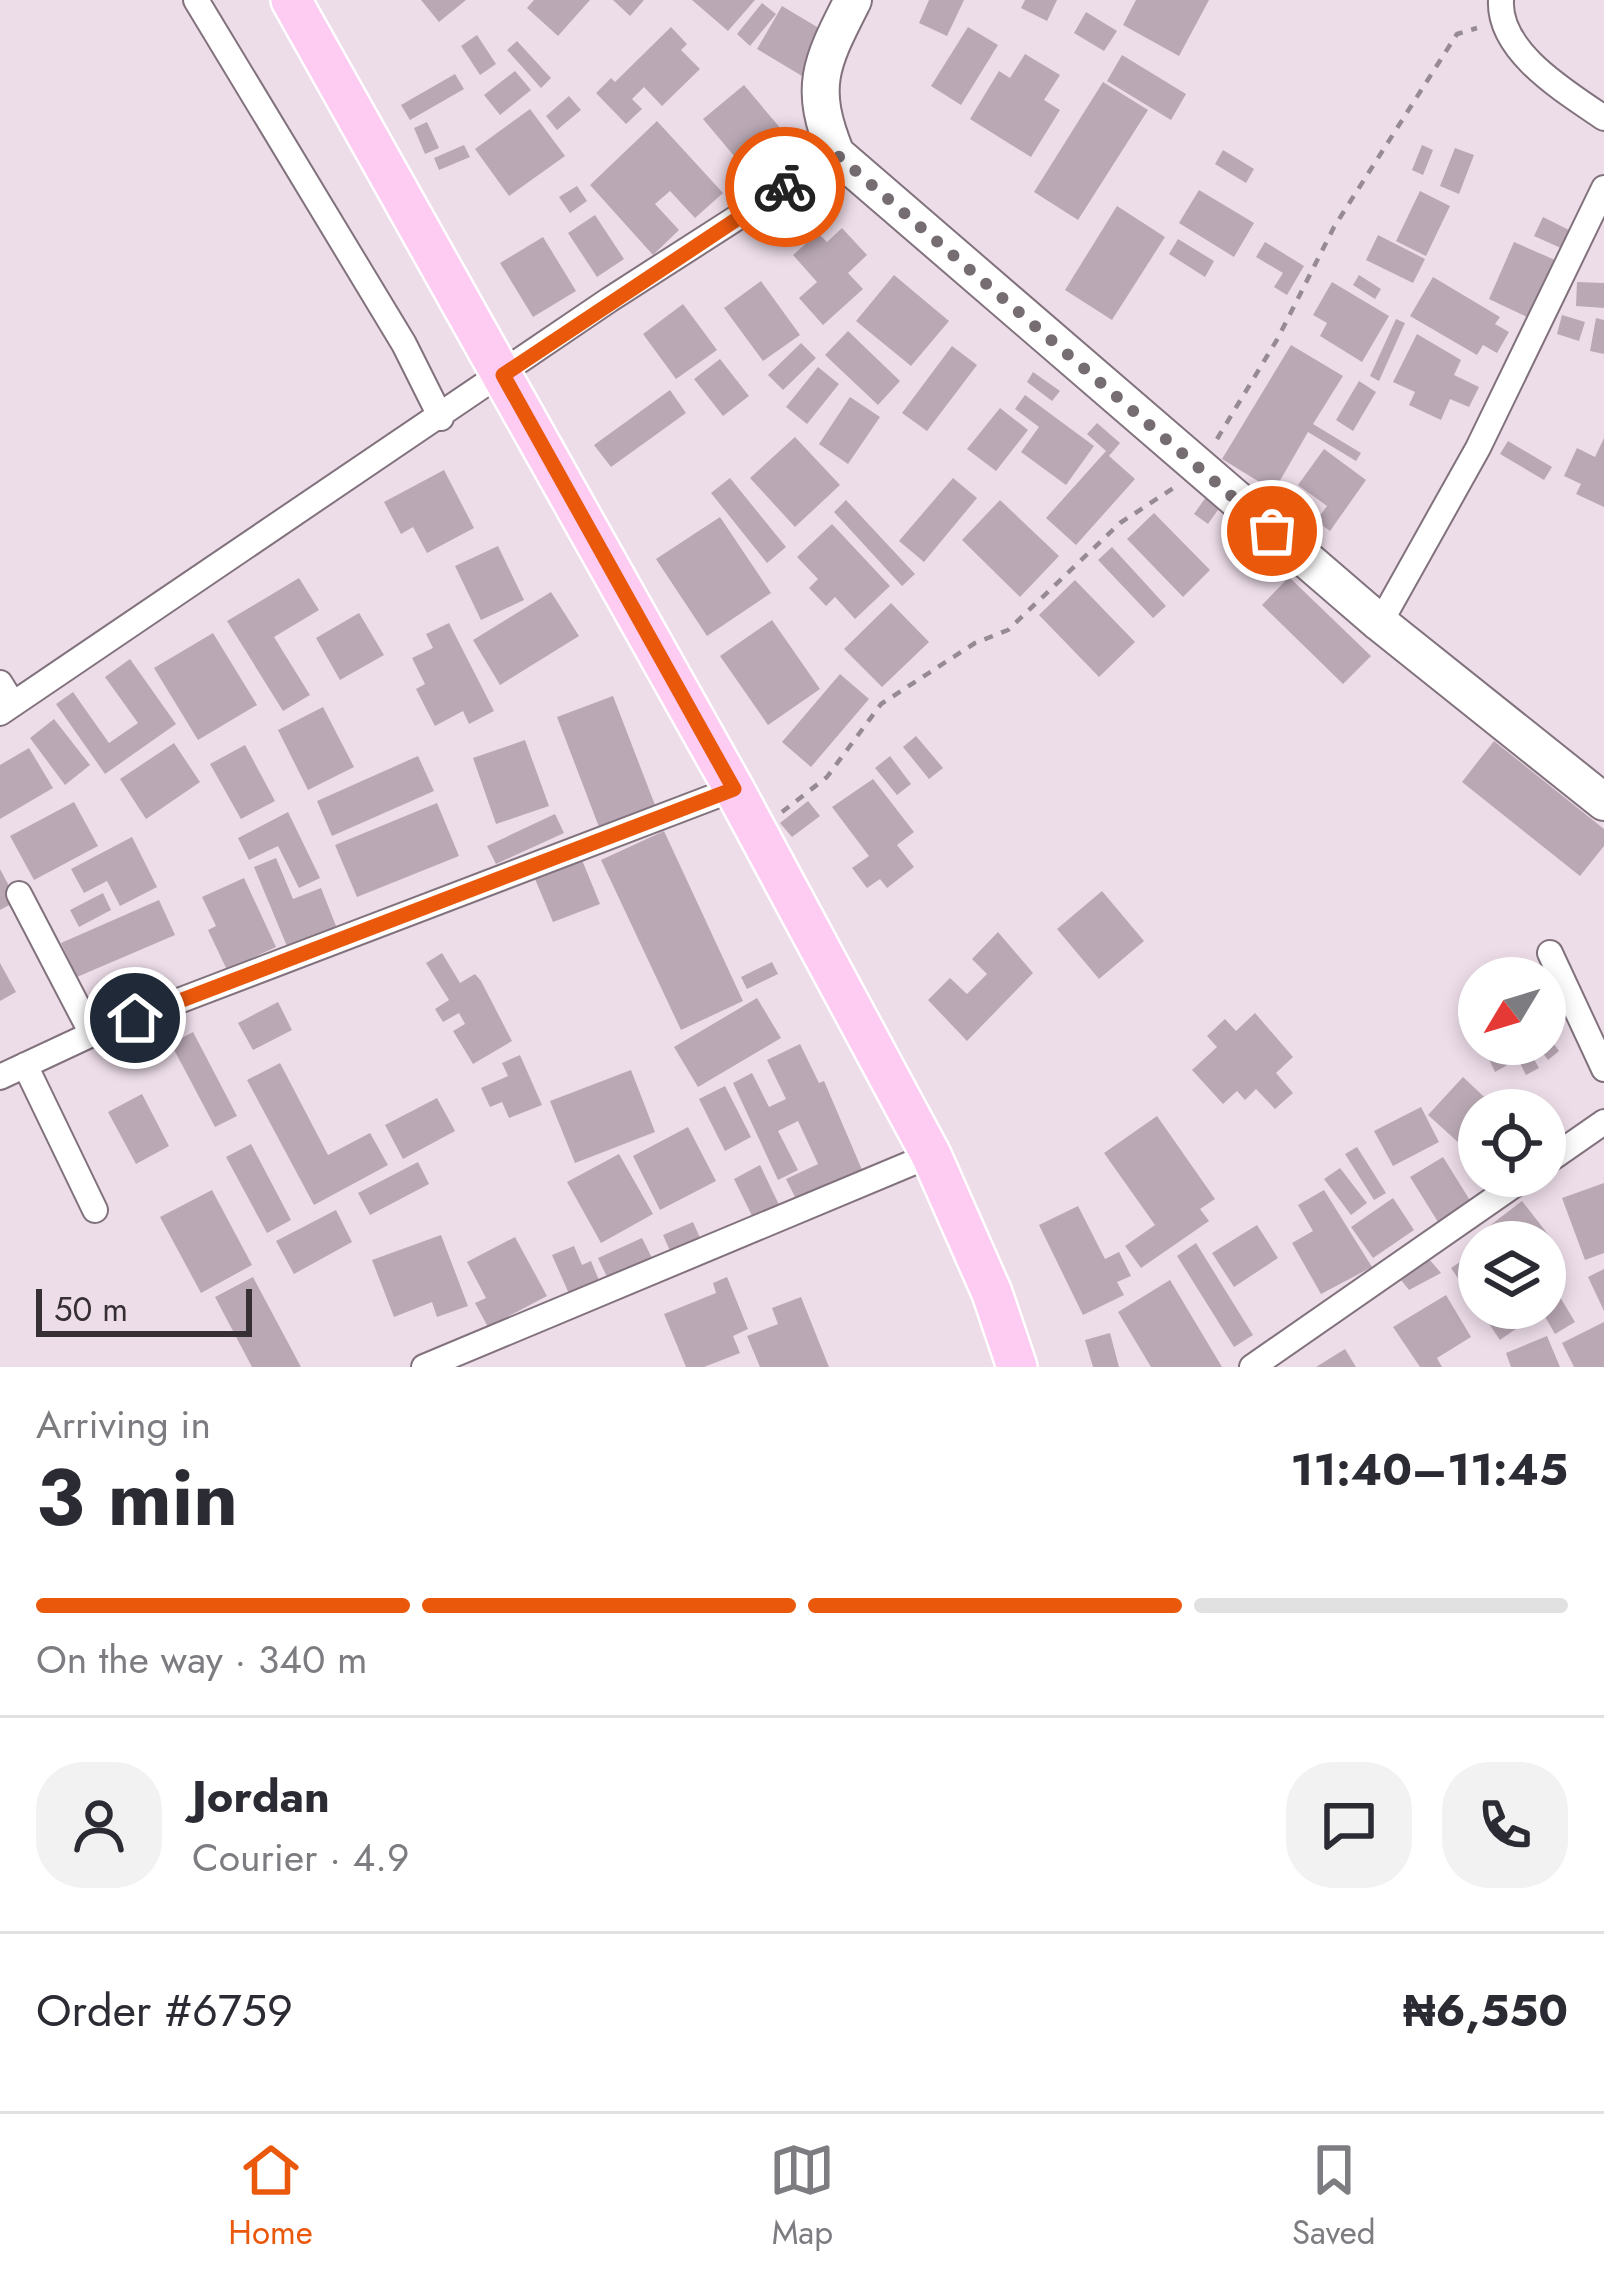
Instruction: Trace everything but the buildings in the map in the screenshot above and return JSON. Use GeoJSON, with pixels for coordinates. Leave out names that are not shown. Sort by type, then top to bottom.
{"type":"FeatureCollection","features":[{"type":"Feature","properties":{"kind":"main road"},"geometry":{"type":"LineString","coordinates":[[292,0],[734,789],[931,1155],[992,1293],[1017,1367]]}},
{"type":"Feature","properties":{"kind":"main road"},"geometry":{"type":"LineString","coordinates":[[305,0],[340,80]]}},
{"type":"Feature","properties":{"kind":"street"},"geometry":{"type":"LineString","coordinates":[[196,0],[392,324],[441,418]]}},
{"type":"Feature","properties":{"kind":"street"},"geometry":{"type":"LineString","coordinates":[[853,0],[824,56],[818,110],[836,154],[1380,623],[1604,802]]}},
{"type":"Feature","properties":{"kind":"street"},"geometry":{"type":"LineString","coordinates":[[1501,0],[1500,21],[1521,50],[1604,118]]}},
{"type":"Feature","properties":{"kind":"street"},"geometry":{"type":"LineString","coordinates":[[4,700],[441,418],[836,154]]}},
{"type":"Feature","properties":{"kind":"street"},"geometry":{"type":"LineString","coordinates":[[1380,623],[1478,448],[1604,188]]}},
{"type":"Feature","properties":{"kind":"street"},"geometry":{"type":"LineString","coordinates":[[0,1076],[92,1034],[734,789]]}},
{"type":"Feature","properties":{"kind":"street"},"geometry":{"type":"LineString","coordinates":[[19,894],[92,1034]]}},
{"type":"Feature","properties":{"kind":"street"},"geometry":{"type":"LineString","coordinates":[[1550,953],[1604,1070]]}},
{"type":"Feature","properties":{"kind":"street"},"geometry":{"type":"LineString","coordinates":[[25,1066],[95,1210]]}},
{"type":"Feature","properties":{"kind":"street"},"geometry":{"type":"LineString","coordinates":[[1566,1148],[1604,1122]]}},
{"type":"Feature","properties":{"kind":"street"},"geometry":{"type":"LineString","coordinates":[[424,1367],[931,1155]]}},
{"type":"Feature","properties":{"kind":"street"},"geometry":{"type":"LineString","coordinates":[[1252,1367],[1497,1197]]}},
{"type":"Feature","properties":{"kind":"way so far"},"geometry":{"type":"LineString","coordinates":[[785,187],[836,154],[1272,531]]}},
{"type":"Feature","properties":{"kind":"route"},"geometry":{"type":"LineString","coordinates":[[135,1018],[734,789],[503,375],[609,300],[785,187]]}}]}
